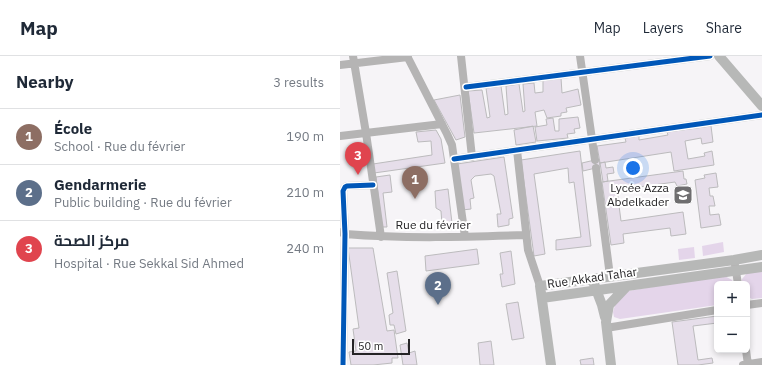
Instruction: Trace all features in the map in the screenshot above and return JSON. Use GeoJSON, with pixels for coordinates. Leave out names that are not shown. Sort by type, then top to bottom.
{"type":"FeatureCollection","features":[{"type":"Feature","properties":{"kind":"main road"},"geometry":{"type":"LineString","coordinates":[[719,56],[762,106]]}},
{"type":"Feature","properties":{"kind":"main road","name":"Rue Akkad Tahar"},"geometry":{"type":"LineString","coordinates":[[762,255],[540,286],[542,298],[762,266]]}},
{"type":"Feature","properties":{"kind":"main road"},"geometry":{"type":"LineString","coordinates":[[606,325],[612,288],[610,276]]}},
{"type":"Feature","properties":{"kind":"main road"},"geometry":{"type":"LineString","coordinates":[[591,280],[598,290],[602,305],[611,365]]}},
{"type":"Feature","properties":{"kind":"main road"},"geometry":{"type":"LineString","coordinates":[[609,305],[627,286]]}},
{"type":"Feature","properties":{"kind":"main road"},"geometry":{"type":"LineString","coordinates":[[542,298],[551,365]]}},
{"type":"Feature","properties":{"kind":"street"},"geometry":{"type":"LineString","coordinates":[[340,65],[354,60],[408,56],[452,145],[465,237]]}},
{"type":"Feature","properties":{"kind":"street"},"geometry":{"type":"LineString","coordinates":[[461,56],[466,87],[472,156]]}},
{"type":"Feature","properties":{"kind":"street"},"geometry":{"type":"LineString","coordinates":[[580,56],[593,139],[610,276]]}},
{"type":"Feature","properties":{"kind":"street"},"geometry":{"type":"LineString","coordinates":[[466,87],[582,71],[710,56]]}},
{"type":"Feature","properties":{"kind":"street"},"geometry":{"type":"LineString","coordinates":[[354,60],[366,133],[380,237]]}},
{"type":"Feature","properties":{"kind":"street"},"geometry":{"type":"LineString","coordinates":[[454,159],[762,115]]}},
{"type":"Feature","properties":{"kind":"street"},"geometry":{"type":"LineString","coordinates":[[340,136],[442,124]]}},
{"type":"Feature","properties":{"kind":"street"},"geometry":{"type":"LineString","coordinates":[[517,150],[526,235],[530,258],[540,286]]}},
{"type":"Feature","properties":{"kind":"street"},"geometry":{"type":"LineString","coordinates":[[342,364],[342,233],[344,189],[347,186],[373,185]]}},
{"type":"Feature","properties":{"kind":"street","name":"Rue du février"},"geometry":{"type":"LineString","coordinates":[[342,233],[380,237],[526,235]]}},
{"type":"Feature","properties":{"kind":"street"},"geometry":{"type":"LineString","coordinates":[[734,260],[738,281]]}},
{"type":"Feature","properties":{"kind":"street"},"geometry":{"type":"LineString","coordinates":[[750,305],[762,303]]}},
{"type":"Feature","properties":{"kind":"street"},"geometry":{"type":"LineString","coordinates":[[606,325],[714,310]]}},
{"type":"Feature","properties":{"kind":"street"},"geometry":{"type":"LineString","coordinates":[[746,353],[746,365],[762,362]]}},
{"type":"Feature","properties":{"kind":"shaded area"},"geometry":{"type":"Polygon","coordinates":[[[723,242],[724,252],[703,256],[702,246],[723,242]]]}},
{"type":"Feature","properties":{"kind":"shaded area"},"geometry":{"type":"Polygon","coordinates":[[[694,247],[695,258],[679,260],[678,249],[694,247]]]}},
{"type":"Feature","properties":{"kind":"shaded area"},"geometry":{"type":"Polygon","coordinates":[[[762,269],[762,298],[750,298],[750,281],[742,281],[748,272],[762,269]]]}},
{"type":"Feature","properties":{"kind":"shaded area"},"geometry":{"type":"Polygon","coordinates":[[[723,275],[732,281],[714,281],[714,305],[620,319],[614,317],[613,312],[616,302],[628,291],[723,275]]]}},
{"type":"Feature","properties":{"kind":"building"},"geometry":{"type":"Polygon","coordinates":[[[561,78],[562,93],[578,89],[581,105],[566,108],[567,112],[561,113],[561,116],[547,118],[544,110],[535,112],[537,126],[474,133],[468,91],[482,90],[487,118],[490,117],[486,88],[501,86],[505,115],[508,114],[506,86],[519,84],[523,112],[525,111],[523,84],[534,83],[535,93],[543,92],[543,79],[561,78]]]}},
{"type":"Feature","properties":{"kind":"building"},"geometry":{"type":"Polygon","coordinates":[[[460,95],[465,137],[456,140],[434,100],[460,95]]]}},
{"type":"Feature","properties":{"kind":"building"},"geometry":{"type":"Polygon","coordinates":[[[578,117],[580,128],[574,129],[575,133],[567,134],[568,138],[537,141],[535,127],[547,125],[546,119],[553,118],[555,131],[559,131],[559,119],[578,117]]]}},
{"type":"Feature","properties":{"kind":"building"},"geometry":{"type":"Polygon","coordinates":[[[533,126],[536,142],[516,145],[514,130],[533,126]]]}},
{"type":"Feature","properties":{"kind":"building"},"geometry":{"type":"Polygon","coordinates":[[[711,126],[713,142],[702,144],[701,138],[685,141],[688,159],[705,156],[704,153],[712,151],[714,165],[674,171],[671,152],[600,163],[597,146],[626,142],[625,138],[639,136],[639,140],[668,135],[667,132],[711,126]]]}},
{"type":"Feature","properties":{"kind":"building"},"geometry":{"type":"Polygon","coordinates":[[[436,130],[441,139],[445,163],[374,173],[373,164],[432,155],[431,141],[418,142],[416,132],[436,130]]]}},
{"type":"Feature","properties":{"kind":"building"},"geometry":{"type":"Polygon","coordinates":[[[580,151],[591,246],[556,250],[556,240],[581,237],[574,182],[569,183],[568,168],[534,174],[545,254],[534,256],[521,160],[580,151]]]}},
{"type":"Feature","properties":{"kind":"building"},"geometry":{"type":"Polygon","coordinates":[[[504,157],[513,218],[509,219],[509,225],[498,227],[497,214],[501,214],[494,176],[491,174],[475,176],[471,180],[474,198],[470,199],[471,209],[462,210],[457,164],[504,157]]]}},
{"type":"Feature","properties":{"kind":"building"},"geometry":{"type":"Polygon","coordinates":[[[599,159],[600,167],[583,171],[582,163],[599,159]]]}},
{"type":"Feature","properties":{"kind":"building"},"geometry":{"type":"Polygon","coordinates":[[[605,162],[606,168],[613,167],[614,173],[607,174],[608,181],[603,182],[600,163],[605,162]]]}},
{"type":"Feature","properties":{"kind":"building"},"geometry":{"type":"Polygon","coordinates":[[[683,171],[684,179],[686,179],[687,184],[677,186],[675,182],[617,190],[621,221],[683,212],[686,234],[671,236],[670,228],[623,234],[624,243],[611,245],[602,182],[683,171]]]}},
{"type":"Feature","properties":{"kind":"building"},"geometry":{"type":"Polygon","coordinates":[[[716,173],[718,187],[709,188],[710,196],[713,196],[715,206],[709,206],[710,215],[719,214],[721,225],[701,228],[695,180],[705,178],[704,175],[716,173]]]}},
{"type":"Feature","properties":{"kind":"building"},"geometry":{"type":"Polygon","coordinates":[[[390,175],[392,192],[383,193],[387,227],[382,227],[376,177],[390,175]]]}},
{"type":"Feature","properties":{"kind":"building"},"geometry":{"type":"Polygon","coordinates":[[[448,189],[452,223],[442,224],[441,211],[436,208],[435,191],[448,189]]]}},
{"type":"Feature","properties":{"kind":"building"},"geometry":{"type":"Polygon","coordinates":[[[348,248],[373,248],[387,331],[394,330],[398,358],[392,358],[392,363],[351,365],[349,352],[356,351],[353,329],[359,328],[348,248]]]}},
{"type":"Feature","properties":{"kind":"building"},"geometry":{"type":"Polygon","coordinates":[[[477,249],[479,264],[426,271],[425,256],[477,249]]]}},
{"type":"Feature","properties":{"kind":"building"},"geometry":{"type":"Polygon","coordinates":[[[511,251],[515,284],[502,287],[500,274],[503,274],[500,253],[511,251]]]}},
{"type":"Feature","properties":{"kind":"building"},"geometry":{"type":"Polygon","coordinates":[[[397,271],[406,331],[396,334],[394,325],[390,325],[389,315],[393,313],[387,273],[397,271]]]}},
{"type":"Feature","properties":{"kind":"building"},"geometry":{"type":"Polygon","coordinates":[[[518,302],[524,338],[512,340],[506,304],[518,302]]]}},
{"type":"Feature","properties":{"kind":"building"},"geometry":{"type":"Polygon","coordinates":[[[714,316],[714,323],[693,326],[698,360],[712,358],[713,363],[678,365],[672,322],[714,316]]]}},
{"type":"Feature","properties":{"kind":"building"},"geometry":{"type":"Polygon","coordinates":[[[491,341],[494,365],[480,365],[478,343],[491,341]]]}},
{"type":"Feature","properties":{"kind":"building"},"geometry":{"type":"Polygon","coordinates":[[[407,343],[409,353],[415,351],[417,365],[403,365],[400,345],[407,343]]]}},
{"type":"Feature","properties":{"kind":"building"},"geometry":{"type":"Polygon","coordinates":[[[593,358],[594,365],[581,365],[580,360],[593,358]]]}},
{"type":"Feature","properties":{"kind":"cycle path"},"geometry":{"type":"LineString","coordinates":[[466,87],[710,56]]}},
{"type":"Feature","properties":{"kind":"cycle path"},"geometry":{"type":"LineString","coordinates":[[454,159],[762,115]]}},
{"type":"Feature","properties":{"kind":"cycle path"},"geometry":{"type":"LineString","coordinates":[[343,365],[345,234],[343,191],[347,186],[373,185]]}},
{"type":"Feature","properties":{"kind":"place","name":"مركز الصحة"},"geometry":{"type":"Point","coordinates":[358,175]}},
{"type":"Feature","properties":{"kind":"place","name":"Lycée Azza Abdelkader"},"geometry":{"type":"Point","coordinates":[683,195]}},
{"type":"Feature","properties":{"kind":"place","name":"École"},"geometry":{"type":"Point","coordinates":[415,199]}},
{"type":"Feature","properties":{"kind":"place","name":"Gendarmerie"},"geometry":{"type":"Point","coordinates":[438,305]}}]}
